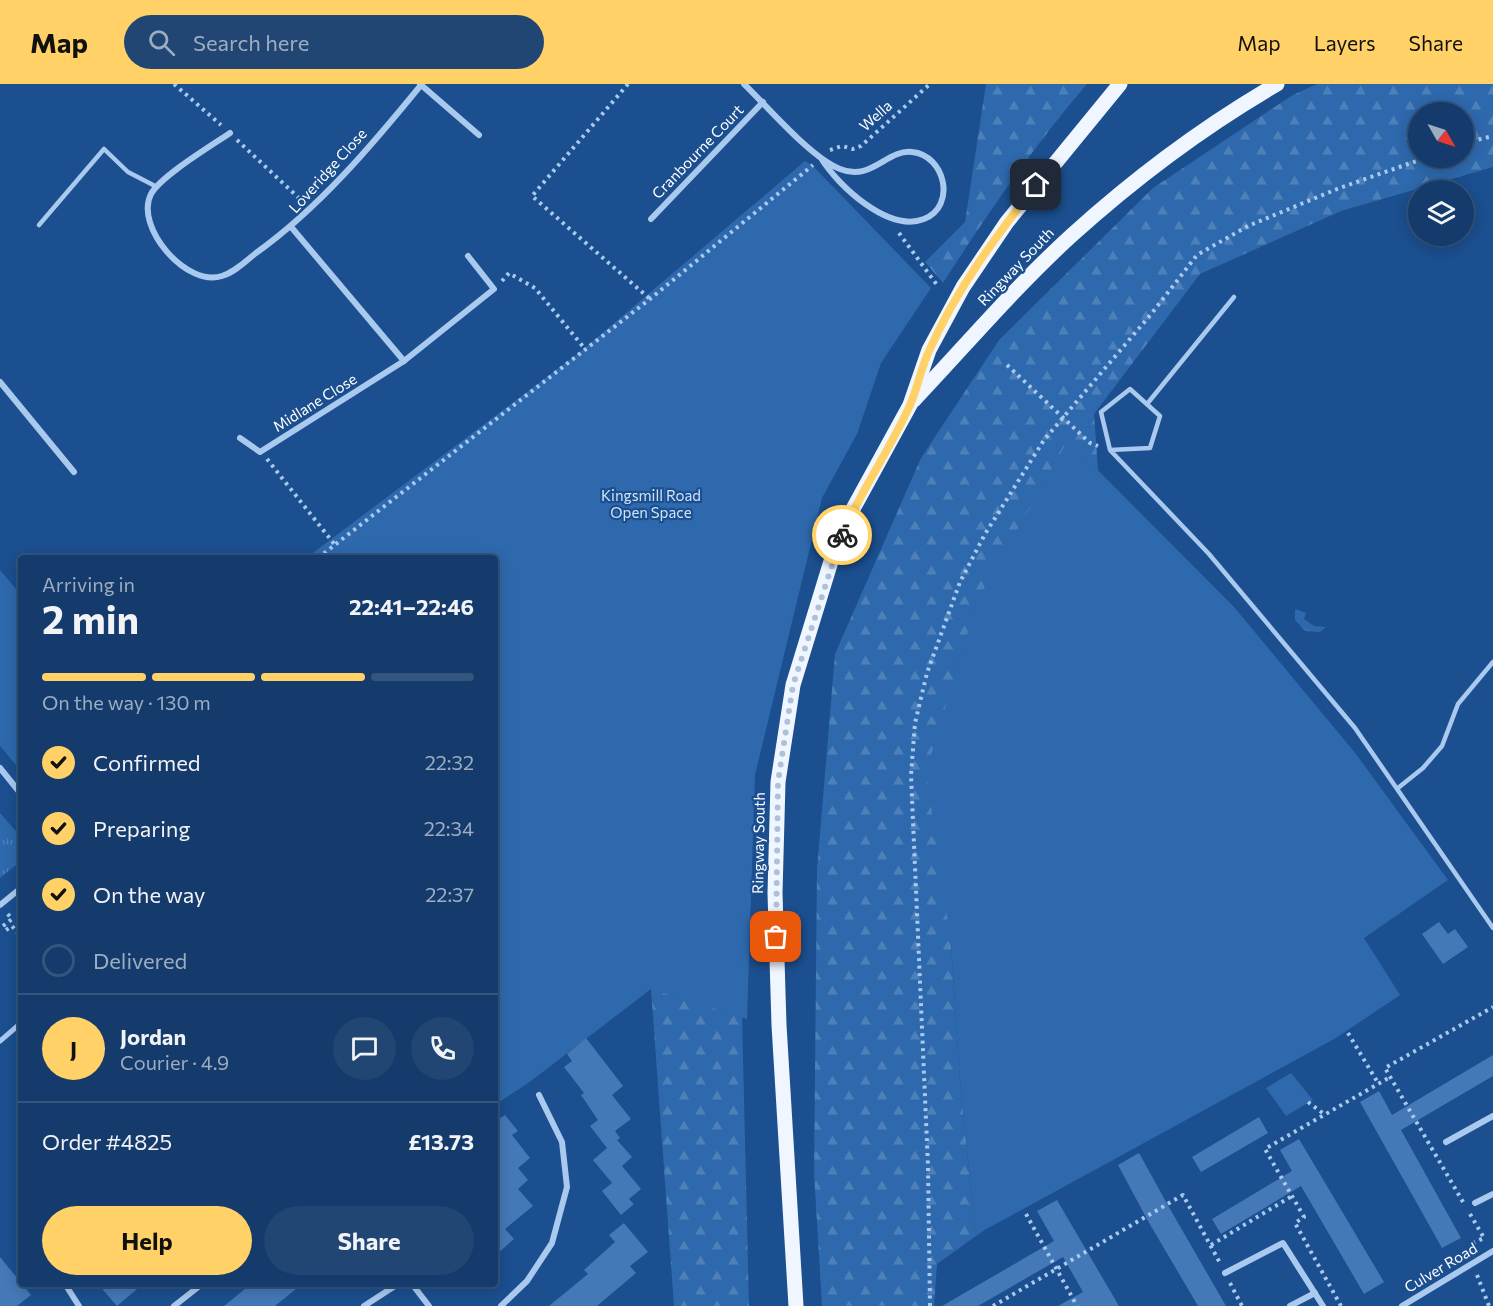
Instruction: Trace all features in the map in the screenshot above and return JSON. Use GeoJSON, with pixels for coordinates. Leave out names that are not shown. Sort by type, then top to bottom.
{"type":"FeatureCollection","features":[{"type":"Feature","properties":{"kind":"main road","name":"Ringway South"},"geometry":{"type":"LineString","coordinates":[[796,1306],[778,1025],[775,893],[778,782],[793,685],[832,558],[854,507],[910,405],[929,350],[963,287],[1007,222],[1120,84]]}},
{"type":"Feature","properties":{"kind":"main road","name":"Ringway South"},"geometry":{"type":"LineString","coordinates":[[910,405],[1071,236],[1165,158],[1226,114],[1276,84]]}},
{"type":"Feature","properties":{"kind":"street"},"geometry":{"type":"LineString","coordinates":[[420,84],[479,135]]}},
{"type":"Feature","properties":{"kind":"street","name":"Loveridge Close"},"geometry":{"type":"LineString","coordinates":[[157,187],[148,203],[152,230],[184,268],[201,276],[224,275],[292,228],[311,210],[420,84]]}},
{"type":"Feature","properties":{"kind":"street"},"geometry":{"type":"LineString","coordinates":[[744,84],[821,158],[828,170],[871,208],[910,224],[927,218],[935,211],[943,197],[944,184],[940,170],[922,154],[910,151],[897,154],[873,170],[848,172],[821,158]]}},
{"type":"Feature","properties":{"kind":"street","name":"Cranbourne Court"},"geometry":{"type":"LineString","coordinates":[[651,219],[764,102]]}},
{"type":"Feature","properties":{"kind":"street"},"geometry":{"type":"LineString","coordinates":[[157,187],[230,133]]}},
{"type":"Feature","properties":{"kind":"street"},"geometry":{"type":"LineString","coordinates":[[292,228],[404,361]]}},
{"type":"Feature","properties":{"kind":"street"},"geometry":{"type":"LineString","coordinates":[[468,256],[494,289]]}},
{"type":"Feature","properties":{"kind":"street","name":"Midlane Close"},"geometry":{"type":"LineString","coordinates":[[261,452],[404,361],[494,289]]}},
{"type":"Feature","properties":{"kind":"street"},"geometry":{"type":"LineString","coordinates":[[0,382],[74,472]]}},
{"type":"Feature","properties":{"kind":"street"},"geometry":{"type":"LineString","coordinates":[[240,438],[261,452]]}},
{"type":"Feature","properties":{"kind":"street"},"geometry":{"type":"LineString","coordinates":[[0,768],[18,790]]}},
{"type":"Feature","properties":{"kind":"street"},"geometry":{"type":"LineString","coordinates":[[0,905],[18,890]]}},
{"type":"Feature","properties":{"kind":"street"},"geometry":{"type":"LineString","coordinates":[[0,1041],[18,1026]]}},
{"type":"Feature","properties":{"kind":"street"},"geometry":{"type":"LineString","coordinates":[[501,1306],[527,1281],[552,1243],[567,1187],[562,1142],[539,1095]]}},
{"type":"Feature","properties":{"kind":"street"},"geometry":{"type":"LineString","coordinates":[[1446,1142],[1493,1116]]}},
{"type":"Feature","properties":{"kind":"street"},"geometry":{"type":"LineString","coordinates":[[1475,1203],[1493,1194]]}},
{"type":"Feature","properties":{"kind":"street"},"geometry":{"type":"LineString","coordinates":[[1225,1273],[1283,1243],[1323,1306]]}},
{"type":"Feature","properties":{"kind":"street","name":"Culver Road"},"geometry":{"type":"LineString","coordinates":[[1402,1306],[1493,1251]]}},
{"type":"Feature","properties":{"kind":"street"},"geometry":{"type":"LineString","coordinates":[[67,1287],[79,1306]]}},
{"type":"Feature","properties":{"kind":"street"},"geometry":{"type":"LineString","coordinates":[[174,1306],[198,1287]]}},
{"type":"Feature","properties":{"kind":"street"},"geometry":{"type":"LineString","coordinates":[[364,1306],[393,1287]]}},
{"type":"Feature","properties":{"kind":"street"},"geometry":{"type":"LineString","coordinates":[[414,1287],[429,1306]]}},
{"type":"Feature","properties":{"kind":"street"},"geometry":{"type":"LineString","coordinates":[[1290,1306],[1315,1293]]}},
{"type":"Feature","properties":{"kind":"lane"},"geometry":{"type":"LineString","coordinates":[[39,225],[104,148],[128,172],[157,187]]}},
{"type":"Feature","properties":{"kind":"lane"},"geometry":{"type":"LineString","coordinates":[[1147,404],[1234,297]]}},
{"type":"Feature","properties":{"kind":"lane"},"geometry":{"type":"LineString","coordinates":[[1110,450],[1150,448],[1160,416],[1130,389],[1101,412],[1110,450],[1209,554],[1355,728],[1493,928]]}},
{"type":"Feature","properties":{"kind":"lane"},"geometry":{"type":"LineString","coordinates":[[1398,788],[1423,768],[1442,746],[1458,705],[1493,662]]}},
{"type":"Feature","properties":{"kind":"path"},"geometry":{"type":"LineString","coordinates":[[174,84],[230,133],[311,210]]}},
{"type":"Feature","properties":{"kind":"path"},"geometry":{"type":"LineString","coordinates":[[628,84],[532,196],[650,298]]}},
{"type":"Feature","properties":{"kind":"path","name":"Wella"},"geometry":{"type":"LineString","coordinates":[[832,148],[842,146],[853,150],[861,146],[928,85]]}},
{"type":"Feature","properties":{"kind":"path"},"geometry":{"type":"LineString","coordinates":[[1474,141],[1493,136]]}},
{"type":"Feature","properties":{"kind":"path"},"geometry":{"type":"LineString","coordinates":[[322,555],[650,298],[814,164]]}},
{"type":"Feature","properties":{"kind":"path"},"geometry":{"type":"LineString","coordinates":[[930,1306],[928,1166],[911,776],[915,723],[927,673],[960,582],[1018,478],[1064,417],[1152,313],[1197,255],[1248,226],[1337,189],[1408,164]]}},
{"type":"Feature","properties":{"kind":"path"},"geometry":{"type":"LineString","coordinates":[[897,220],[898,232],[937,285]]}},
{"type":"Feature","properties":{"kind":"path"},"geometry":{"type":"LineString","coordinates":[[494,289],[509,273],[535,288],[585,349]]}},
{"type":"Feature","properties":{"kind":"path"},"geometry":{"type":"LineString","coordinates":[[1007,365],[1090,443]]}},
{"type":"Feature","properties":{"kind":"path"},"geometry":{"type":"LineString","coordinates":[[261,452],[335,545]]}},
{"type":"Feature","properties":{"kind":"path"},"geometry":{"type":"LineString","coordinates":[[7,913],[13,921],[5,928],[12,926],[18,934]]}},
{"type":"Feature","properties":{"kind":"path"},"geometry":{"type":"LineString","coordinates":[[1472,1244],[1484,1238],[1385,1068],[1493,1007]]}},
{"type":"Feature","properties":{"kind":"path"},"geometry":{"type":"LineString","coordinates":[[1348,1033],[1378,1083]]}},
{"type":"Feature","properties":{"kind":"path"},"geometry":{"type":"LineString","coordinates":[[1341,1306],[1295,1223],[1304,1217],[1265,1149],[1389,1077]]}},
{"type":"Feature","properties":{"kind":"path"},"geometry":{"type":"LineString","coordinates":[[1308,1102],[1324,1114]]}},
{"type":"Feature","properties":{"kind":"path"},"geometry":{"type":"LineString","coordinates":[[993,1306],[1184,1195],[1211,1245],[1292,1196]]}},
{"type":"Feature","properties":{"kind":"path"},"geometry":{"type":"LineString","coordinates":[[1026,1214],[1077,1306]]}},
{"type":"Feature","properties":{"kind":"path"},"geometry":{"type":"LineString","coordinates":[[1483,1271],[1475,1276],[1490,1306]]}},
{"type":"Feature","properties":{"kind":"green space"},"geometry":{"type":"Polygon","coordinates":[[[986,84],[1087,84],[1012,181],[943,283],[925,262],[965,222],[986,84]]]}},
{"type":"Feature","properties":{"kind":"green space"},"geometry":{"type":"Polygon","coordinates":[[[1317,84],[1493,84],[1493,167],[1448,180],[1408,180],[1408,192],[1341,211],[1200,274],[1094,414],[1099,484],[951,942],[959,1069],[975,1231],[983,1231],[937,1264],[934,1306],[822,1306],[814,1172],[817,869],[835,654],[921,458],[999,340],[1153,188],[1291,96],[1317,84]]]}},
{"type":"Feature","properties":{"kind":"green space","name":"Kingsmill Road Open Space"},"geometry":{"type":"Polygon","coordinates":[[[805,161],[812,165],[931,288],[881,363],[857,434],[822,498],[755,775],[747,1019],[651,989],[531,1081],[498,1103],[498,555],[310,555],[580,352],[805,161]]]}},
{"type":"Feature","properties":{"kind":"green space"},"geometry":{"type":"Polygon","coordinates":[[[893,342],[789,525],[751,783],[742,1016],[749,1306],[674,1306],[651,989],[717,574],[893,342]]]}},
{"type":"Feature","properties":{"kind":"green space"},"geometry":{"type":"Polygon","coordinates":[[[1068,440],[1235,608],[1356,754],[1448,880],[1364,938],[1400,995],[1336,1038],[983,1231],[975,1232],[959,1069],[951,942],[926,772],[977,601],[1068,440]]]}},
{"type":"Feature","properties":{"kind":"green space"},"geometry":{"type":"Polygon","coordinates":[[[0,570],[18,591],[18,767],[0,746],[0,570]]]}},
{"type":"Feature","properties":{"kind":"green space"},"geometry":{"type":"Polygon","coordinates":[[[1295,609],[1306,613],[1304,619],[1314,626],[1326,627],[1320,632],[1305,631],[1295,620],[1295,609]]]}},
{"type":"Feature","properties":{"kind":"green space"},"geometry":{"type":"Polygon","coordinates":[[[0,813],[18,834],[18,863],[0,878],[0,813]]]}},
{"type":"Feature","properties":{"kind":"green space"},"geometry":{"type":"Polygon","coordinates":[[[1291,1073],[1313,1100],[1286,1116],[1266,1088],[1291,1073]]]}},
{"type":"Feature","properties":{"kind":"building"},"geometry":{"type":"Polygon","coordinates":[[[1439,922],[1448,934],[1455,929],[1468,947],[1443,964],[1422,934],[1439,922]]]}},
{"type":"Feature","properties":{"kind":"building"},"geometry":{"type":"Polygon","coordinates":[[[586,1038],[623,1086],[612,1095],[631,1119],[615,1131],[620,1138],[617,1140],[632,1157],[622,1166],[641,1189],[629,1199],[634,1204],[621,1215],[602,1191],[612,1183],[593,1160],[607,1148],[590,1126],[598,1120],[581,1095],[584,1093],[564,1067],[572,1061],[567,1054],[586,1038]]]}},
{"type":"Feature","properties":{"kind":"building"},"geometry":{"type":"Polygon","coordinates":[[[1493,1055],[1493,1076],[1401,1130],[1461,1238],[1442,1248],[1360,1102],[1379,1091],[1392,1115],[1493,1055]]]}},
{"type":"Feature","properties":{"kind":"building"},"geometry":{"type":"Polygon","coordinates":[[[505,1115],[518,1131],[512,1135],[530,1158],[518,1168],[528,1180],[518,1189],[533,1206],[505,1229],[514,1239],[498,1253],[498,1118],[505,1115]]]}},
{"type":"Feature","properties":{"kind":"building"},"geometry":{"type":"Polygon","coordinates":[[[1259,1117],[1268,1133],[1201,1172],[1192,1157],[1259,1117]]]}},
{"type":"Feature","properties":{"kind":"building"},"geometry":{"type":"Polygon","coordinates":[[[1299,1139],[1384,1282],[1364,1294],[1301,1186],[1221,1234],[1212,1219],[1292,1171],[1280,1150],[1299,1139]]]}},
{"type":"Feature","properties":{"kind":"building"},"geometry":{"type":"Polygon","coordinates":[[[1139,1153],[1226,1306],[1198,1306],[1148,1221],[1118,1165],[1139,1153]]]}},
{"type":"Feature","properties":{"kind":"building"},"geometry":{"type":"Polygon","coordinates":[[[1057,1200],[1119,1306],[1058,1306],[1083,1292],[1063,1257],[978,1306],[942,1306],[1054,1241],[1037,1211],[1057,1200]]]}},
{"type":"Feature","properties":{"kind":"building"},"geometry":{"type":"Polygon","coordinates":[[[624,1223],[648,1252],[630,1266],[636,1273],[597,1306],[549,1306],[588,1274],[584,1270],[615,1242],[609,1235],[624,1223]]]}},
{"type":"Feature","properties":{"kind":"building"},"geometry":{"type":"Polygon","coordinates":[[[0,1257],[18,1279],[18,1287],[24,1287],[31,1295],[17,1306],[0,1306],[0,1257]]]}},
{"type":"Feature","properties":{"kind":"building"},"geometry":{"type":"Polygon","coordinates":[[[101,1287],[139,1287],[117,1306],[101,1287]]]}},
{"type":"Feature","properties":{"kind":"building"},"geometry":{"type":"Polygon","coordinates":[[[247,1287],[298,1287],[275,1306],[224,1306],[247,1287]]]}},
{"type":"Feature","properties":{"kind":"way so far"},"geometry":{"type":"LineString","coordinates":[[776,937],[778,782],[793,685],[832,558],[842,535]]}},
{"type":"Feature","properties":{"kind":"route"},"geometry":{"type":"LineString","coordinates":[[842,535],[854,507],[910,405],[929,350],[963,287],[1007,222],[1036,185]]}}]}
